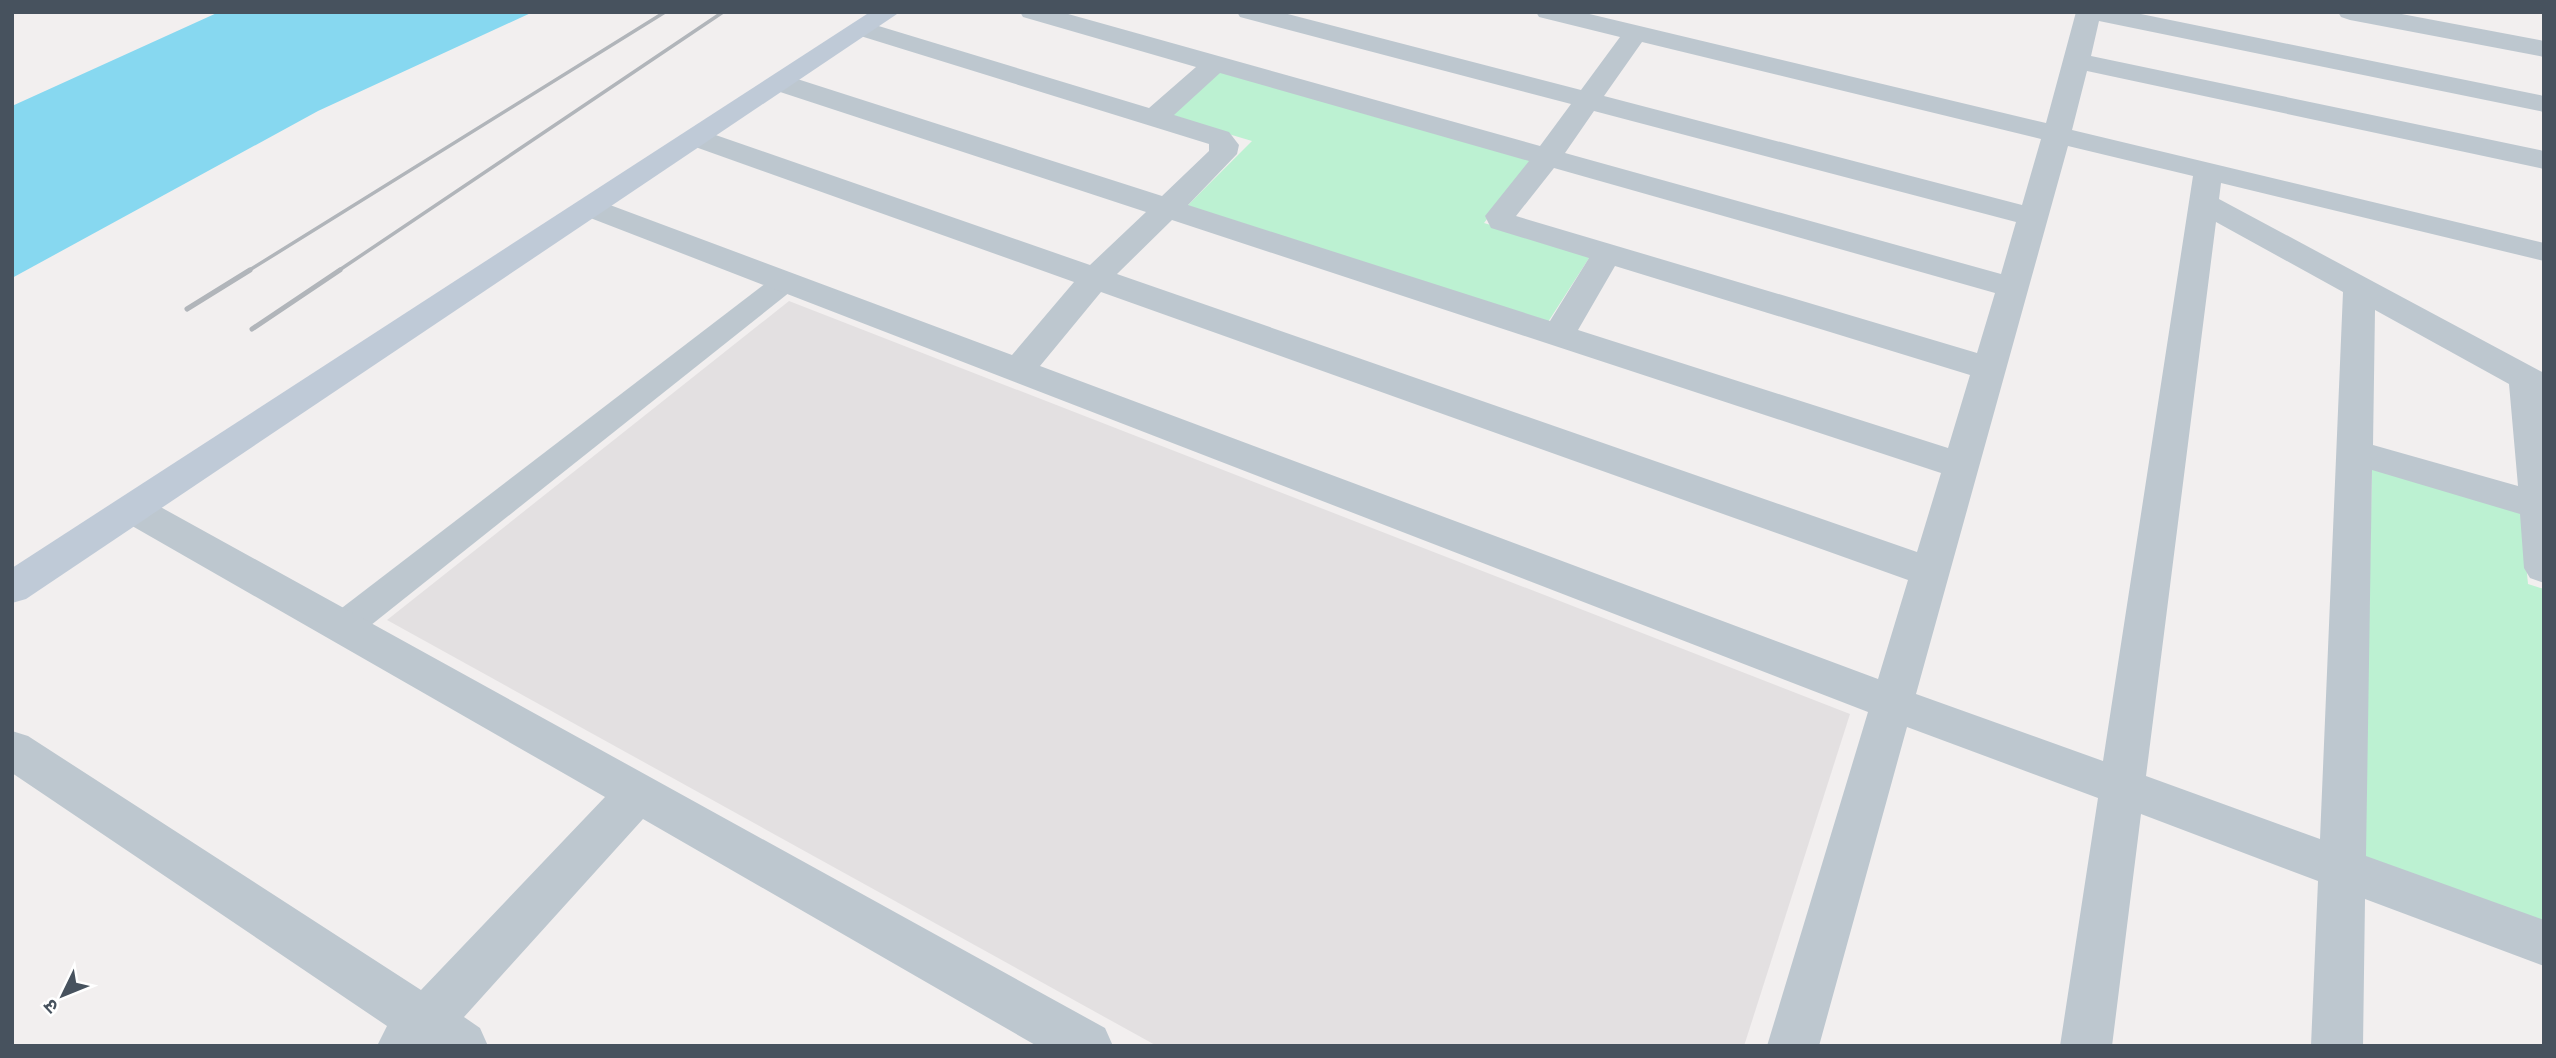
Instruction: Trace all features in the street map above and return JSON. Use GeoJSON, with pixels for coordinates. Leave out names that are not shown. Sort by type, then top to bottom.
{"type":"FeatureCollection","features":[{"type":"Feature","properties":{"kind":"street"},"geometry":{"type":"LineString","coordinates":[[1032,12],[2013,288]]}},
{"type":"Feature","properties":{"kind":"street"},"geometry":{"type":"LineString","coordinates":[[1249,12],[2034,217]]}},
{"type":"Feature","properties":{"kind":"street"},"geometry":{"type":"LineString","coordinates":[[1548,12],[2057,135],[2206,187],[2544,252]]}},
{"type":"Feature","properties":{"kind":"street"},"geometry":{"type":"LineString","coordinates":[[1793,1046],[2034,217],[2090,12],[2544,104]]}},
{"type":"Feature","properties":{"kind":"street"},"geometry":{"type":"LineString","coordinates":[[2350,12],[2544,49]]}},
{"type":"Feature","properties":{"kind":"street"},"geometry":{"type":"LineString","coordinates":[[12,588],[875,21],[1219,138],[1225,145],[1223,154],[1096,278],[1018,370]]}},
{"type":"Feature","properties":{"kind":"street"},"geometry":{"type":"LineString","coordinates":[[1636,33],[1547,157],[1500,216],[1502,222],[1990,369]]}},
{"type":"Feature","properties":{"kind":"street"},"geometry":{"type":"LineString","coordinates":[[2076,61],[2544,160]]}},
{"type":"Feature","properties":{"kind":"street"},"geometry":{"type":"LineString","coordinates":[[1155,117],[1215,64]]}},
{"type":"Feature","properties":{"kind":"street"},"geometry":{"type":"LineString","coordinates":[[781,83],[1961,466]]}},
{"type":"Feature","properties":{"kind":"street"},"geometry":{"type":"LineString","coordinates":[[697,138],[1930,572]]}},
{"type":"Feature","properties":{"kind":"street"},"geometry":{"type":"LineString","coordinates":[[2206,187],[2358,287],[2535,383],[2544,568]]}},
{"type":"Feature","properties":{"kind":"street"},"geometry":{"type":"LineString","coordinates":[[2086,1046],[2206,187]]}},
{"type":"Feature","properties":{"kind":"street"},"geometry":{"type":"LineString","coordinates":[[591,208],[1893,703],[2544,943]]}},
{"type":"Feature","properties":{"kind":"street"},"geometry":{"type":"LineString","coordinates":[[1558,335],[1607,254]]}},
{"type":"Feature","properties":{"kind":"street"},"geometry":{"type":"LineString","coordinates":[[2337,1046],[2358,287]]}},
{"type":"Feature","properties":{"kind":"street"},"geometry":{"type":"LineString","coordinates":[[2354,452],[2540,506]]}},
{"type":"Feature","properties":{"kind":"street"},"geometry":{"type":"LineString","coordinates":[[133,509],[1087,1046]]}},
{"type":"Feature","properties":{"kind":"street"},"geometry":{"type":"LineString","coordinates":[[12,749],[430,1038],[637,794]]}},
{"type":"Feature","properties":{"kind":"lane"},"geometry":{"type":"LineString","coordinates":[[343,627],[785,282]]}},
{"type":"Feature","properties":{"kind":"shaded area"},"geometry":{"type":"Polygon","coordinates":[[[789,301],[1850,714],[1744,1046],[1157,1046],[387,620],[789,301]]]}},
{"type":"Feature","properties":{"kind":"green space"},"geometry":{"type":"Polygon","coordinates":[[[1217,71],[1532,160],[1484,223],[1591,255],[1548,322],[1187,206],[1252,141],[1168,116],[1217,71]]]}},
{"type":"Feature","properties":{"kind":"green space"},"geometry":{"type":"Polygon","coordinates":[[[2372,465],[2521,510],[2528,584],[2544,589],[2544,930],[2364,861],[2372,465]]]}},
{"type":"Feature","properties":{"kind":"water"},"geometry":{"type":"Polygon","coordinates":[[[219,12],[533,12],[318,111],[12,278],[12,106],[219,12]]]}},
{"type":"Feature","properties":{"kind":"railway"},"geometry":{"type":"LineString","coordinates":[[248,271],[665,12]]}},
{"type":"Feature","properties":{"kind":"railway"},"geometry":{"type":"LineString","coordinates":[[338,271],[723,12]]}},
{"type":"Feature","properties":{"kind":"railway"},"geometry":{"type":"LineString","coordinates":[[187,309],[250,270]]}},
{"type":"Feature","properties":{"kind":"railway"},"geometry":{"type":"LineString","coordinates":[[252,329],[340,270]]}}]}
